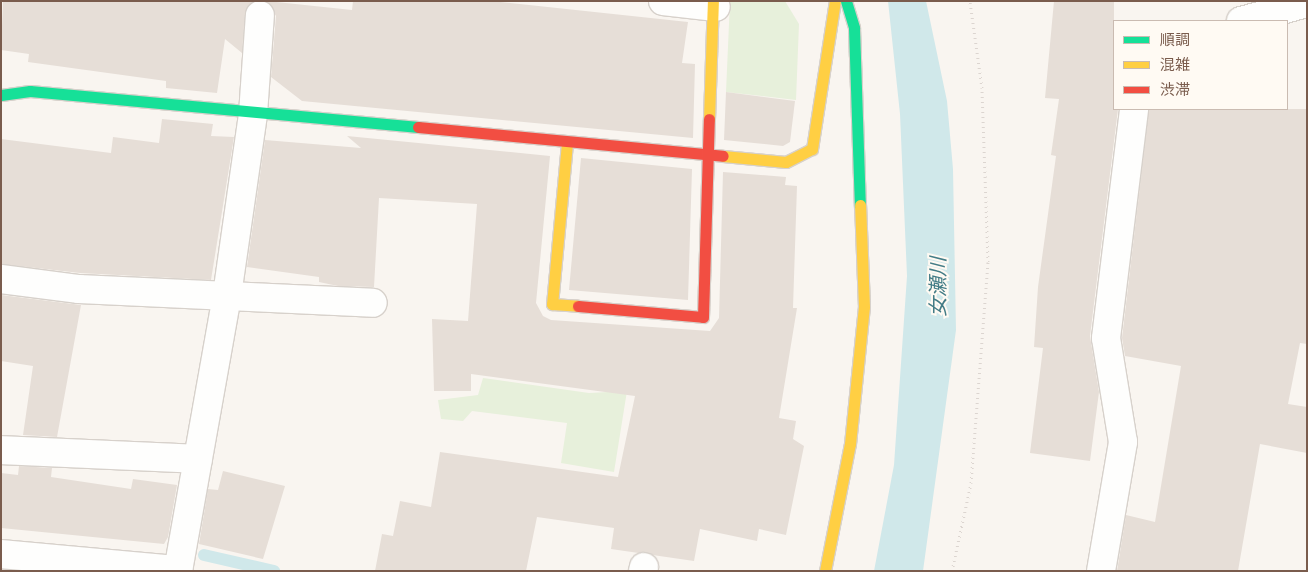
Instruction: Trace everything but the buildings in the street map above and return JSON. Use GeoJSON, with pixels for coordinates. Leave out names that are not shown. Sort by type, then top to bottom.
{"type":"FeatureCollection","features":[{"type":"Feature","properties":{"kind":"street"},"geometry":{"type":"LineString","coordinates":[[567,143],[552,304],[702,317],[714,4],[663,1]]}},
{"type":"Feature","properties":{"kind":"street"},"geometry":{"type":"LineString","coordinates":[[1,95],[30,91],[253,114],[786,162],[812,149],[835,1]]}},
{"type":"Feature","properties":{"kind":"street"},"geometry":{"type":"LineString","coordinates":[[825,571],[850,444],[864,307],[854,28],[846,1]]}},
{"type":"Feature","properties":{"kind":"street"},"geometry":{"type":"LineString","coordinates":[[1245,20],[1307,3]]}},
{"type":"Feature","properties":{"kind":"street"},"geometry":{"type":"LineString","coordinates":[[1,554],[178,570],[227,295],[253,114],[260,15]]}},
{"type":"Feature","properties":{"kind":"street"},"geometry":{"type":"LineString","coordinates":[[1101,571],[1123,442],[1106,338],[1134,110]]}},
{"type":"Feature","properties":{"kind":"street"},"geometry":{"type":"LineString","coordinates":[[1,279],[79,290],[227,295],[374,303]]}},
{"type":"Feature","properties":{"kind":"street"},"geometry":{"type":"LineString","coordinates":[[1,450],[198,459]]}},
{"type":"Feature","properties":{"kind":"path"},"geometry":{"type":"LineString","coordinates":[[952,571],[971,483],[988,262],[982,88],[970,1]]}},
{"type":"Feature","properties":{"kind":"green space"},"geometry":{"type":"Polygon","coordinates":[[[730,1],[785,1],[799,24],[796,100],[726,92],[730,1]]]}},
{"type":"Feature","properties":{"kind":"green space"},"geometry":{"type":"Polygon","coordinates":[[[483,378],[589,393],[627,391],[614,472],[561,463],[567,423],[472,411],[463,421],[441,419],[438,400],[478,395],[483,378]]]}},
{"type":"Feature","properties":{"kind":"water","name":"女瀬川"},"geometry":{"type":"Polygon","coordinates":[[[888,1],[926,1],[947,101],[953,169],[956,330],[923,571],[874,571],[894,465],[907,276],[900,114],[888,1]]]}},
{"type":"Feature","properties":{"kind":"waterway"},"geometry":{"type":"LineString","coordinates":[[204,555],[274,571]]}},
{"type":"Feature","properties":{"kind":"traffic: fast"},"geometry":{"type":"LineString","coordinates":[[846,1],[854,28],[860,205]]}},
{"type":"Feature","properties":{"kind":"traffic: fast"},"geometry":{"type":"LineString","coordinates":[[1,95],[30,91],[418,127]]}},
{"type":"Feature","properties":{"kind":"traffic: slow"},"geometry":{"type":"LineString","coordinates":[[709,119],[713,1]]}},
{"type":"Feature","properties":{"kind":"traffic: slow"},"geometry":{"type":"LineString","coordinates":[[723,156],[786,162],[812,149],[835,1]]}},
{"type":"Feature","properties":{"kind":"traffic: slow"},"geometry":{"type":"LineString","coordinates":[[567,143],[552,304],[578,306]]}},
{"type":"Feature","properties":{"kind":"traffic: slow"},"geometry":{"type":"LineString","coordinates":[[825,571],[850,444],[864,307],[860,205]]}},
{"type":"Feature","properties":{"kind":"traffic: jam"},"geometry":{"type":"LineString","coordinates":[[578,306],[703,317],[709,119]]}},
{"type":"Feature","properties":{"kind":"traffic: jam"},"geometry":{"type":"LineString","coordinates":[[418,127],[723,156]]}}]}
